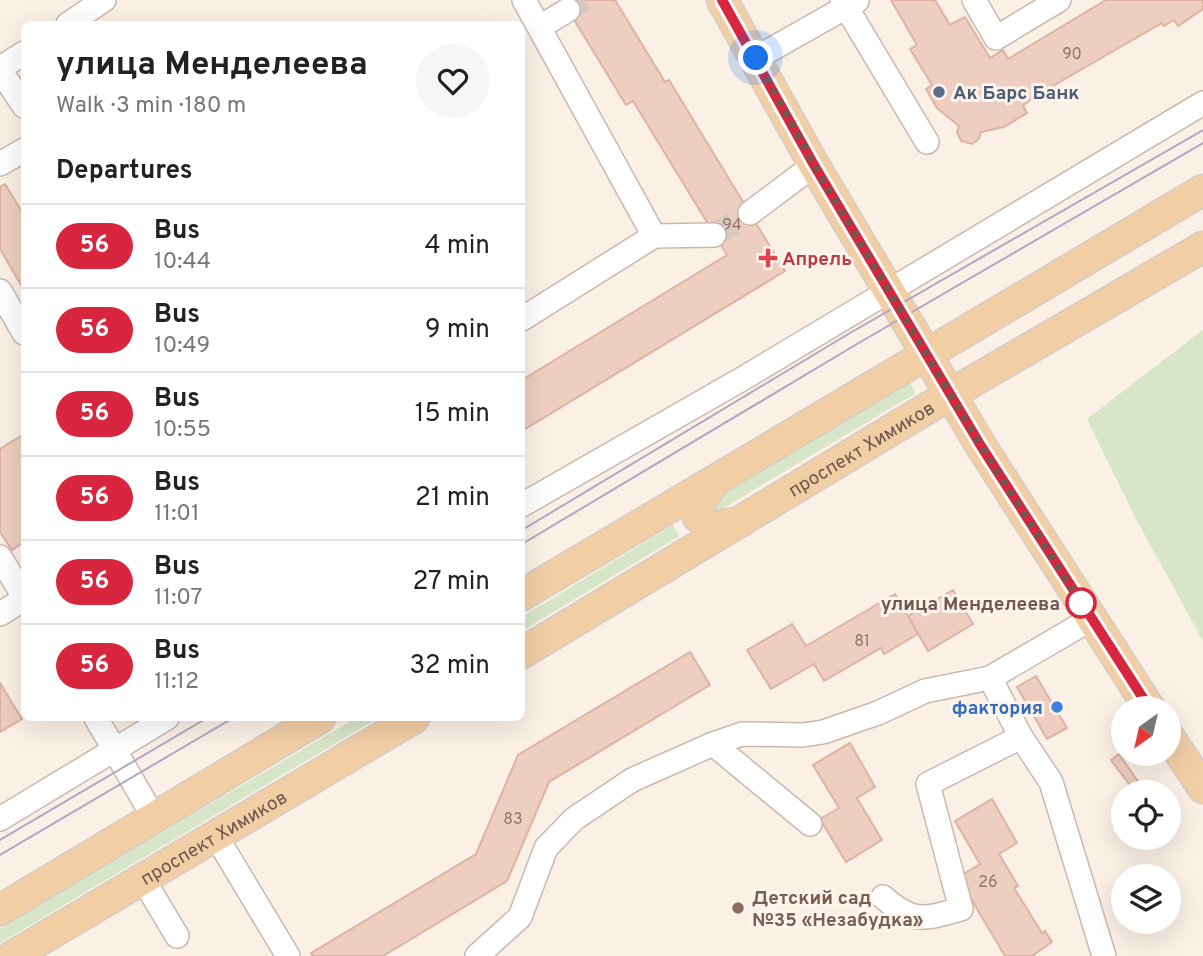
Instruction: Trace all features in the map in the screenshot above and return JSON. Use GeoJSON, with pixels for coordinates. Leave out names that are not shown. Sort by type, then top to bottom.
{"type":"FeatureCollection","features":[{"type":"Feature","properties":{"kind":"main road"},"geometry":{"type":"LineString","coordinates":[[722,0],[814,165],[951,394],[1142,696]]}},
{"type":"Feature","properties":{"kind":"main road"},"geometry":{"type":"LineString","coordinates":[[525,594],[724,472],[1203,190]]}},
{"type":"Feature","properties":{"kind":"main road","name":"проспект Химиков"},"geometry":{"type":"LineString","coordinates":[[525,651],[951,394],[1203,247]]}},
{"type":"Feature","properties":{"kind":"main road"},"geometry":{"type":"LineString","coordinates":[[724,472],[702,496],[697,505],[697,515],[710,526],[744,521]]}},
{"type":"Feature","properties":{"kind":"main road"},"geometry":{"type":"LineString","coordinates":[[0,910],[315,721]]}},
{"type":"Feature","properties":{"kind":"main road","name":"проспект Химиков"},"geometry":{"type":"LineString","coordinates":[[13,956],[409,721]]}},
{"type":"Feature","properties":{"kind":"main road"},"geometry":{"type":"LineString","coordinates":[[1181,755],[1203,788]]}},
{"type":"Feature","properties":{"kind":"lane"},"geometry":{"type":"LineString","coordinates":[[72,21],[104,0]]}},
{"type":"Feature","properties":{"kind":"lane"},"geometry":{"type":"LineString","coordinates":[[524,0],[654,236]]}},
{"type":"Feature","properties":{"kind":"lane"},"geometry":{"type":"LineString","coordinates":[[974,0],[996,38],[1059,0]]}},
{"type":"Feature","properties":{"kind":"lane"},"geometry":{"type":"LineString","coordinates":[[756,58],[849,2],[927,142]]}},
{"type":"Feature","properties":{"kind":"lane"},"geometry":{"type":"LineString","coordinates":[[540,27],[568,10]]}},
{"type":"Feature","properties":{"kind":"lane"},"geometry":{"type":"LineString","coordinates":[[21,54],[0,69],[21,101]]}},
{"type":"Feature","properties":{"kind":"lane"},"geometry":{"type":"LineString","coordinates":[[525,503],[742,379],[1203,103]]}},
{"type":"Feature","properties":{"kind":"lane"},"geometry":{"type":"LineString","coordinates":[[0,164],[21,152]]}},
{"type":"Feature","properties":{"kind":"lane"},"geometry":{"type":"LineString","coordinates":[[750,213],[814,165]]}},
{"type":"Feature","properties":{"kind":"lane"},"geometry":{"type":"LineString","coordinates":[[525,317],[654,236],[715,235]]}},
{"type":"Feature","properties":{"kind":"lane"},"geometry":{"type":"LineString","coordinates":[[0,290],[21,328]]}},
{"type":"Feature","properties":{"kind":"lane"},"geometry":{"type":"LineString","coordinates":[[0,557],[21,588]]}},
{"type":"Feature","properties":{"kind":"lane"},"geometry":{"type":"LineString","coordinates":[[0,614],[21,593]]}},
{"type":"Feature","properties":{"kind":"lane"},"geometry":{"type":"LineString","coordinates":[[477,956],[520,917],[546,848],[574,819],[632,780],[712,744],[742,734],[823,732],[878,713],[925,691],[990,678],[1091,618]]}},
{"type":"Feature","properties":{"kind":"lane"},"geometry":{"type":"LineString","coordinates":[[990,678],[1021,737],[1051,782],[1104,956]]}},
{"type":"Feature","properties":{"kind":"lane"},"geometry":{"type":"LineString","coordinates":[[98,721],[154,818]]}},
{"type":"Feature","properties":{"kind":"lane"},"geometry":{"type":"LineString","coordinates":[[0,819],[162,721]]}},
{"type":"Feature","properties":{"kind":"lane"},"geometry":{"type":"LineString","coordinates":[[883,897],[903,915],[927,919],[961,909],[928,784],[1021,737]]}},
{"type":"Feature","properties":{"kind":"lane"},"geometry":{"type":"LineString","coordinates":[[712,744],[810,824]]}},
{"type":"Feature","properties":{"kind":"lane"},"geometry":{"type":"LineString","coordinates":[[216,836],[288,956]]}},
{"type":"Feature","properties":{"kind":"lane"},"geometry":{"type":"LineString","coordinates":[[143,879],[177,936]]}},
{"type":"Feature","properties":{"kind":"green space"},"geometry":{"type":"Polygon","coordinates":[[[1203,330],[1203,641],[1136,519],[1087,419],[1203,330]]]}},
{"type":"Feature","properties":{"kind":"green space"},"geometry":{"type":"Polygon","coordinates":[[[909,382],[916,393],[717,512],[712,512],[711,501],[909,382]]]}},
{"type":"Feature","properties":{"kind":"green space"},"geometry":{"type":"Polygon","coordinates":[[[673,525],[679,536],[525,629],[525,615],[673,525]]]}},
{"type":"Feature","properties":{"kind":"green space"},"geometry":{"type":"Polygon","coordinates":[[[351,721],[373,721],[0,943],[0,928],[351,721]]]}},
{"type":"Feature","properties":{"kind":"building"},"geometry":{"type":"Polygon","coordinates":[[[562,0],[615,0],[665,82],[669,80],[785,271],[525,429],[525,378],[727,255],[633,101],[626,105],[562,0]]]}},
{"type":"Feature","properties":{"kind":"building"},"geometry":{"type":"Polygon","coordinates":[[[891,0],[935,0],[950,25],[965,17],[990,58],[1003,50],[1008,59],[1106,0],[1203,0],[1203,9],[1178,26],[1174,20],[1164,26],[1162,23],[1032,98],[1023,106],[1027,113],[1004,127],[981,132],[979,139],[972,144],[961,141],[957,132],[959,126],[937,108],[926,89],[932,85],[910,49],[917,45],[891,0]]]}},
{"type":"Feature","properties":{"kind":"building"},"geometry":{"type":"Polygon","coordinates":[[[5,184],[21,210],[21,285],[0,249],[0,187],[5,184]]]}},
{"type":"Feature","properties":{"kind":"building"},"geometry":{"type":"Polygon","coordinates":[[[21,436],[21,544],[12,550],[0,532],[0,449],[21,436]]]}},
{"type":"Feature","properties":{"kind":"building"},"geometry":{"type":"Polygon","coordinates":[[[953,590],[973,624],[928,651],[908,616],[953,590]]]}},
{"type":"Feature","properties":{"kind":"building"},"geometry":{"type":"Polygon","coordinates":[[[895,594],[918,634],[884,654],[881,648],[824,681],[814,664],[771,689],[747,650],[792,624],[806,646],[895,594]]]}},
{"type":"Feature","properties":{"kind":"building"},"geometry":{"type":"Polygon","coordinates":[[[690,652],[710,685],[549,782],[507,881],[383,956],[313,956],[311,953],[476,854],[518,755],[690,652]]]}},
{"type":"Feature","properties":{"kind":"building"},"geometry":{"type":"Polygon","coordinates":[[[1036,676],[1067,728],[1047,739],[1017,687],[1036,676]]]}},
{"type":"Feature","properties":{"kind":"building"},"geometry":{"type":"Polygon","coordinates":[[[0,683],[21,720],[0,732],[0,683]]]}},
{"type":"Feature","properties":{"kind":"building"},"geometry":{"type":"Polygon","coordinates":[[[850,743],[875,787],[857,798],[882,840],[846,862],[820,819],[839,808],[813,765],[850,743]]]}},
{"type":"Feature","properties":{"kind":"building"},"geometry":{"type":"Polygon","coordinates":[[[1116,766],[1127,766],[1137,780],[1126,780],[1116,766]]]}},
{"type":"Feature","properties":{"kind":"building"},"geometry":{"type":"Polygon","coordinates":[[[992,799],[1017,843],[999,854],[1018,886],[1014,888],[1042,933],[1045,931],[1052,942],[1032,956],[1005,956],[958,877],[980,864],[955,821],[992,799]]]}},
{"type":"Feature","properties":{"kind":"tunnel"},"geometry":{"type":"LineString","coordinates":[[568,10],[585,0]]}},
{"type":"Feature","properties":{"kind":"tunnel"},"geometry":{"type":"LineString","coordinates":[[714,235],[750,213]]}},
{"type":"Feature","properties":{"kind":"tram line"},"geometry":{"type":"LineString","coordinates":[[525,528],[850,333],[1203,130]]}},
{"type":"Feature","properties":{"kind":"tram line"},"geometry":{"type":"LineString","coordinates":[[525,542],[857,344],[1203,143]]}},
{"type":"Feature","properties":{"kind":"tram line"},"geometry":{"type":"LineString","coordinates":[[0,840],[202,721]]}},
{"type":"Feature","properties":{"kind":"tram line"},"geometry":{"type":"LineString","coordinates":[[0,855],[228,721]]}},
{"type":"Feature","properties":{"kind":"bus line","name":"56"},"geometry":{"type":"LineString","coordinates":[[722,0],[814,165],[981,446],[1141,696]]}},
{"type":"Feature","properties":{"kind":"place","name":"Ак Барс Банк"},"geometry":{"type":"Point","coordinates":[939,92]}},
{"type":"Feature","properties":{"kind":"place","name":"Апрель"},"geometry":{"type":"Point","coordinates":[768,258]}},
{"type":"Feature","properties":{"kind":"place","name":"улица Менделеева"},"geometry":{"type":"Point","coordinates":[1081,603]}},
{"type":"Feature","properties":{"kind":"place","name":"фактория"},"geometry":{"type":"Point","coordinates":[1057,707]}},
{"type":"Feature","properties":{"kind":"place","name":"Детский сад №35 «Незабудка»"},"geometry":{"type":"Point","coordinates":[738,908]}},
{"type":"Feature","properties":{"kind":"route"},"geometry":{"type":"LineString","coordinates":[[756,58],[814,165],[981,446],[1081,603]]}}]}
